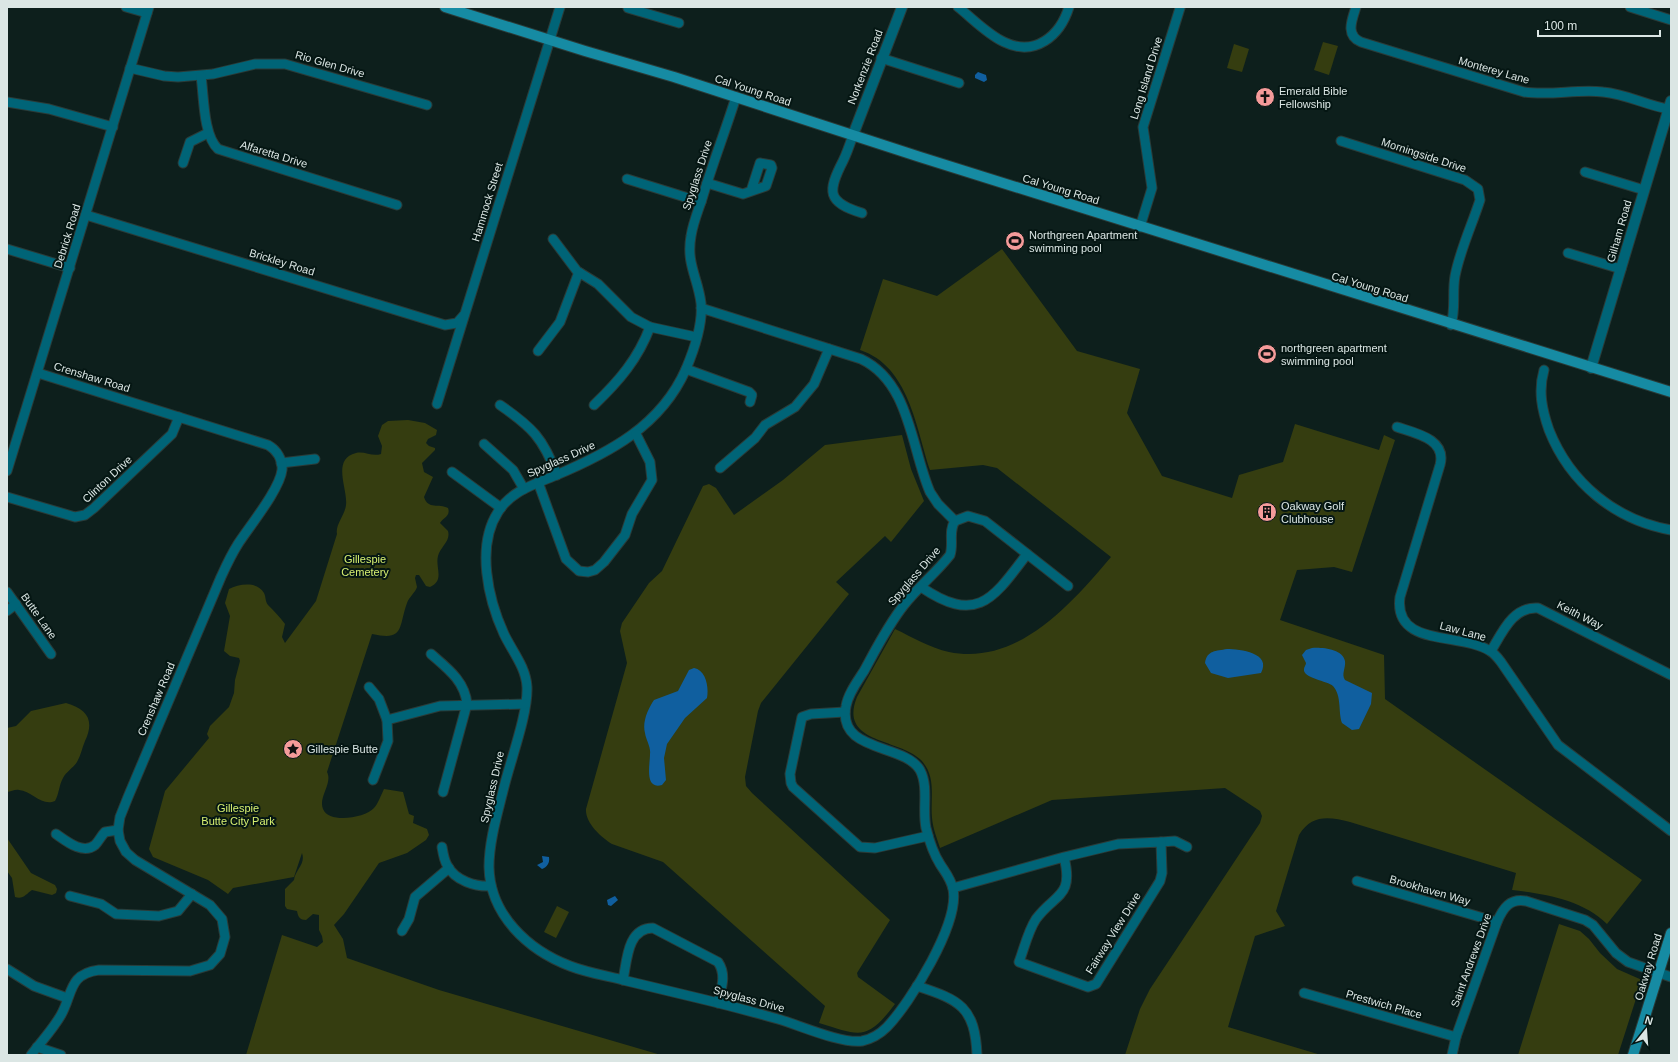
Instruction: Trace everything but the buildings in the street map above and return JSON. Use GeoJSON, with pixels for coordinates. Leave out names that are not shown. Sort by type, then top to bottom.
{"type":"FeatureCollection","features":[{"type":"Feature","properties":{"kind":"main road","name":"Cal Young Road"},"geometry":{"type":"LineString","coordinates":[[445,7],[1451,325],[1671,392]]}},
{"type":"Feature","properties":{"kind":"main road","name":"Oakway Road"},"geometry":{"type":"LineString","coordinates":[[1633,1055],[1671,933]]}},
{"type":"Feature","properties":{"kind":"street"},"geometry":{"type":"LineString","coordinates":[[126,7],[148,10]]}},
{"type":"Feature","properties":{"kind":"street","name":"Hammock Street"},"geometry":{"type":"LineString","coordinates":[[437,404],[560,7]]}},
{"type":"Feature","properties":{"kind":"street","name":"Norkenzie Road"},"geometry":{"type":"LineString","coordinates":[[853,135],[881,58],[902,7]]}},
{"type":"Feature","properties":{"kind":"street"},"geometry":{"type":"LineString","coordinates":[[958,7],[1000,40],[1021,47],[1037,44],[1052,37],[1063,24],[1069,7]]}},
{"type":"Feature","properties":{"kind":"street","name":"Monterey Lane"},"geometry":{"type":"LineString","coordinates":[[1356,7],[1351,23],[1352,34],[1361,42],[1518,91],[1544,94],[1593,92],[1612,93],[1670,106]]}},
{"type":"Feature","properties":{"kind":"street"},"geometry":{"type":"LineString","coordinates":[[1630,7],[1671,20]]}},
{"type":"Feature","properties":{"kind":"street"},"geometry":{"type":"LineString","coordinates":[[628,8],[654,11],[679,24]]}},
{"type":"Feature","properties":{"kind":"street","name":"Long Island Drive"},"geometry":{"type":"LineString","coordinates":[[1140,227],[1152,191],[1143,127],[1180,8]]}},
{"type":"Feature","properties":{"kind":"street","name":"Debrick Road"},"geometry":{"type":"LineString","coordinates":[[7,471],[148,10]]}},
{"type":"Feature","properties":{"kind":"street"},"geometry":{"type":"LineString","coordinates":[[881,58],[959,83]]}},
{"type":"Feature","properties":{"kind":"street","name":"Rio Glen Drive"},"geometry":{"type":"LineString","coordinates":[[130,68],[164,76],[201,76],[256,64],[285,64],[427,105]]}},
{"type":"Feature","properties":{"kind":"street"},"geometry":{"type":"LineString","coordinates":[[183,163],[190,142],[208,133],[201,76]]}},
{"type":"Feature","properties":{"kind":"street","name":"Spyglass Drive"},"geometry":{"type":"LineString","coordinates":[[736,98],[691,234],[689,254],[701,308],[696,337],[686,369],[664,405],[636,434],[609,451],[538,482],[509,498],[494,517],[488,537],[487,570],[497,617],[503,633],[524,674],[527,685],[526,704],[496,823],[490,860],[491,886],[498,906],[508,923],[534,946],[567,965],[718,1003],[841,1038],[861,1041],[874,1037],[886,1028],[917,986],[936,952],[954,903],[953,888],[935,855],[928,836],[923,814],[924,783],[917,766],[907,759],[858,738],[850,728],[845,712],[850,696],[898,613],[950,555],[952,547],[952,528],[955,521]]}},
{"type":"Feature","properties":{"kind":"street"},"geometry":{"type":"LineString","coordinates":[[7,102],[49,109],[112,127]]}},
{"type":"Feature","properties":{"kind":"street","name":"Gilham Road"},"geometry":{"type":"LineString","coordinates":[[1591,368],[1670,106]]}},
{"type":"Feature","properties":{"kind":"street","name":"Alfaretta Drive"},"geometry":{"type":"LineString","coordinates":[[208,133],[214,144],[224,152],[397,205]]}},
{"type":"Feature","properties":{"kind":"street"},"geometry":{"type":"LineString","coordinates":[[853,135],[845,156],[834,176],[832,190],[836,200],[841,205],[862,212]]}},
{"type":"Feature","properties":{"kind":"street","name":"Morningside Drive"},"geometry":{"type":"LineString","coordinates":[[1341,141],[1465,180],[1478,189],[1480,200],[1455,274],[1455,310],[1451,325]]}},
{"type":"Feature","properties":{"kind":"street"},"geometry":{"type":"LineString","coordinates":[[1585,172],[1644,190]]}},
{"type":"Feature","properties":{"kind":"street"},"geometry":{"type":"LineString","coordinates":[[626,179],[701,202]]}},
{"type":"Feature","properties":{"kind":"street"},"geometry":{"type":"LineString","coordinates":[[707,183],[743,194],[752,191]]}},
{"type":"Feature","properties":{"kind":"street","name":"Brickley Road"},"geometry":{"type":"LineString","coordinates":[[86,215],[445,325],[457,323],[466,311]]}},
{"type":"Feature","properties":{"kind":"street"},"geometry":{"type":"LineString","coordinates":[[553,239],[580,273],[598,284],[631,317],[650,327],[696,337]]}},
{"type":"Feature","properties":{"kind":"street"},"geometry":{"type":"LineString","coordinates":[[7,249],[70,268]]}},
{"type":"Feature","properties":{"kind":"street"},"geometry":{"type":"LineString","coordinates":[[1568,253],[1621,269]]}},
{"type":"Feature","properties":{"kind":"street"},"geometry":{"type":"LineString","coordinates":[[538,351],[560,322],[577,277],[580,273]]}},
{"type":"Feature","properties":{"kind":"street"},"geometry":{"type":"LineString","coordinates":[[701,308],[868,362],[880,371],[891,383],[900,400],[930,492],[938,504],[955,521],[968,516],[985,521],[1068,586]]}},
{"type":"Feature","properties":{"kind":"street"},"geometry":{"type":"LineString","coordinates":[[594,404],[631,366],[642,347],[650,327]]}},
{"type":"Feature","properties":{"kind":"street"},"geometry":{"type":"LineString","coordinates":[[720,468],[755,438],[765,425],[795,407],[814,384],[830,349]]}},
{"type":"Feature","properties":{"kind":"street"},"geometry":{"type":"LineString","coordinates":[[686,369],[749,392],[752,395],[750,402]]}},
{"type":"Feature","properties":{"kind":"street"},"geometry":{"type":"LineString","coordinates":[[1544,370],[1541,388],[1543,413],[1561,454],[1578,479],[1591,493],[1619,512],[1649,525],[1671,530]]}},
{"type":"Feature","properties":{"kind":"street","name":"Crenshaw Road"},"geometry":{"type":"LineString","coordinates":[[38,373],[268,444],[276,452],[281,462],[282,470],[275,487],[237,545],[220,577],[125,805],[118,830]]}},
{"type":"Feature","properties":{"kind":"street"},"geometry":{"type":"LineString","coordinates":[[500,405],[526,424],[539,437],[550,456],[557,474]]}},
{"type":"Feature","properties":{"kind":"street","name":"Clinton Drive"},"geometry":{"type":"LineString","coordinates":[[7,497],[68,516],[85,515],[172,434],[179,417]]}},
{"type":"Feature","properties":{"kind":"street","name":"Law Lane"},"geometry":{"type":"LineString","coordinates":[[1396,427],[1419,434],[1433,441],[1442,456],[1400,597],[1399,608],[1402,618],[1409,627],[1418,632],[1475,645],[1491,651],[1501,662],[1556,743],[1671,831]]}},
{"type":"Feature","properties":{"kind":"street"},"geometry":{"type":"LineString","coordinates":[[538,482],[566,559],[579,571],[588,572],[595,570],[625,535],[632,514],[652,480],[652,469],[647,453],[636,434]]}},
{"type":"Feature","properties":{"kind":"street"},"geometry":{"type":"LineString","coordinates":[[484,444],[513,470],[524,489]]}},
{"type":"Feature","properties":{"kind":"street"},"geometry":{"type":"LineString","coordinates":[[281,462],[315,459]]}},
{"type":"Feature","properties":{"kind":"street"},"geometry":{"type":"LineString","coordinates":[[452,472],[500,508]]}},
{"type":"Feature","properties":{"kind":"street"},"geometry":{"type":"LineString","coordinates":[[920,587],[948,602],[964,605],[981,602],[999,591],[1028,554]]}},
{"type":"Feature","properties":{"kind":"street","name":"Butte Lane"},"geometry":{"type":"LineString","coordinates":[[7,592],[51,654]]}},
{"type":"Feature","properties":{"kind":"street"},"geometry":{"type":"LineString","coordinates":[[7,611],[16,604]]}},
{"type":"Feature","properties":{"kind":"street","name":"Keith Way"},"geometry":{"type":"LineString","coordinates":[[1491,651],[1515,614],[1524,610],[1538,608],[1671,676]]}},
{"type":"Feature","properties":{"kind":"street"},"geometry":{"type":"LineString","coordinates":[[431,654],[458,679],[465,693],[467,704],[442,792]]}},
{"type":"Feature","properties":{"kind":"street"},"geometry":{"type":"LineString","coordinates":[[369,687],[381,703],[387,720],[388,742],[373,780]]}},
{"type":"Feature","properties":{"kind":"street"},"geometry":{"type":"LineString","coordinates":[[387,720],[429,708],[467,704],[526,704]]}},
{"type":"Feature","properties":{"kind":"street"},"geometry":{"type":"LineString","coordinates":[[845,712],[811,714],[802,718],[790,774],[793,787],[860,847],[875,848],[928,836]]}},
{"type":"Feature","properties":{"kind":"street"},"geometry":{"type":"LineString","coordinates":[[56,834],[72,845],[87,849],[94,846],[105,832],[118,830],[122,844],[130,856],[214,908],[223,923],[225,932],[224,946],[213,962],[203,968],[193,971],[92,971],[81,977],[74,983],[61,1016],[34,1051],[61,1055]]}},
{"type":"Feature","properties":{"kind":"street","name":"Fairway View Drive"},"geometry":{"type":"LineString","coordinates":[[1064,857],[1067,873],[1064,890],[1060,897],[1035,922],[1019,962],[1090,990],[1096,984],[1160,881],[1162,873],[1161,842]]}},
{"type":"Feature","properties":{"kind":"street"},"geometry":{"type":"LineString","coordinates":[[953,888],[1064,857],[1118,844],[1176,842],[1187,847]]}},
{"type":"Feature","properties":{"kind":"street"},"geometry":{"type":"LineString","coordinates":[[442,847],[449,868],[460,878],[473,885],[491,886]]}},
{"type":"Feature","properties":{"kind":"street"},"geometry":{"type":"LineString","coordinates":[[402,931],[409,919],[415,897],[449,868]]}},
{"type":"Feature","properties":{"kind":"street","name":"Brookhaven Way"},"geometry":{"type":"LineString","coordinates":[[1357,881],[1497,922]]}},
{"type":"Feature","properties":{"kind":"street"},"geometry":{"type":"LineString","coordinates":[[70,896],[101,904],[116,914],[159,916],[178,911],[192,894]]}},
{"type":"Feature","properties":{"kind":"street","name":"Saint Andrews Drive"},"geometry":{"type":"LineString","coordinates":[[1452,1055],[1456,1037],[1497,922],[1504,907],[1509,903],[1521,900],[1578,917],[1593,925],[1622,958],[1671,977]]}},
{"type":"Feature","properties":{"kind":"street"},"geometry":{"type":"LineString","coordinates":[[622,980],[632,939],[641,930],[653,928],[712,957],[718,962],[723,978],[718,1003]]}},
{"type":"Feature","properties":{"kind":"street"},"geometry":{"type":"LineString","coordinates":[[7,969],[34,986],[67,998]]}},
{"type":"Feature","properties":{"kind":"street"},"geometry":{"type":"LineString","coordinates":[[917,986],[944,995],[961,1006],[970,1018],[975,1030],[977,1055]]}},
{"type":"Feature","properties":{"kind":"street","name":"Prestwich Place"},"geometry":{"type":"LineString","coordinates":[[1304,993],[1456,1037]]}},
{"type":"Feature","properties":{"kind":"green space"},"geometry":{"type":"Polygon","coordinates":[[[1323,42],[1338,46],[1329,75],[1314,70],[1323,42]]]}},
{"type":"Feature","properties":{"kind":"green space"},"geometry":{"type":"Polygon","coordinates":[[[1234,44],[1249,49],[1242,72],[1227,68],[1234,44]]]}},
{"type":"Feature","properties":{"kind":"green space"},"geometry":{"type":"Polygon","coordinates":[[[1002,249],[1077,351],[1140,369],[1127,413],[1162,476],[1232,498],[1239,475],[1283,462],[1295,424],[1379,450],[1384,435],[1395,440],[1352,572],[1334,567],[1297,570],[1280,620],[1384,655],[1385,699],[1642,880],[1607,924],[1587,909],[1575,904],[1550,896],[1512,890],[1516,873],[1350,822],[1328,818],[1315,820],[1304,828],[1299,835],[1276,911],[1285,926],[1255,936],[1228,1027],[1321,1055],[1125,1055],[1140,1009],[1150,989],[1260,823],[1262,816],[1260,811],[1225,788],[1052,800],[940,848],[934,830],[932,788],[929,773],[926,767],[921,760],[911,753],[863,732],[856,724],[853,712],[857,697],[895,629],[928,645],[949,652],[974,654],[998,650],[1020,640],[1041,627],[1079,594],[1111,557],[997,468],[983,465],[930,470],[915,418],[900,384],[890,370],[877,358],[860,350],[883,279],[937,296],[1002,249]]]}},
{"type":"Feature","properties":{"kind":"green space"},"geometry":{"type":"Polygon","coordinates":[[[408,420],[425,423],[437,430],[436,435],[428,439],[426,443],[435,448],[435,450],[422,463],[424,472],[433,477],[424,497],[428,504],[448,508],[448,515],[440,523],[448,531],[449,535],[438,556],[438,577],[435,584],[430,587],[426,586],[419,575],[416,575],[415,578],[417,587],[407,603],[401,626],[395,634],[390,636],[372,634],[327,772],[328,781],[322,804],[323,809],[332,817],[355,817],[369,812],[374,808],[384,789],[403,792],[409,814],[414,816],[413,823],[427,829],[429,835],[426,840],[407,853],[379,863],[344,914],[334,925],[343,939],[347,958],[439,990],[661,1055],[246,1055],[282,935],[317,947],[323,942],[319,930],[319,915],[313,914],[306,920],[301,919],[297,911],[287,909],[285,906],[285,889],[294,880],[303,860],[302,853],[294,877],[233,888],[228,894],[208,880],[153,857],[149,849],[165,791],[209,738],[207,734],[210,726],[229,707],[234,693],[235,680],[240,661],[239,658],[230,656],[224,651],[230,616],[225,603],[229,589],[243,585],[252,585],[261,589],[268,605],[285,624],[282,637],[285,643],[316,601],[337,534],[337,527],[346,505],[342,475],[344,461],[348,456],[356,453],[375,455],[381,454],[382,446],[378,436],[382,425],[388,421],[408,420]]]}},
{"type":"Feature","properties":{"kind":"green space"},"geometry":{"type":"Polygon","coordinates":[[[902,435],[911,469],[924,501],[891,542],[885,536],[836,582],[849,594],[761,703],[758,711],[745,777],[746,786],[752,793],[890,920],[857,973],[858,977],[895,1004],[870,1030],[854,1032],[845,1031],[819,1023],[825,1006],[663,862],[612,844],[603,838],[594,829],[588,819],[586,809],[627,663],[620,631],[622,623],[649,583],[662,571],[703,486],[709,484],[716,488],[734,515],[783,480],[825,445],[902,435]]]}},
{"type":"Feature","properties":{"kind":"green space"},"geometry":{"type":"Polygon","coordinates":[[[66,703],[73,705],[84,712],[89,721],[89,727],[88,734],[78,759],[63,778],[55,801],[46,802],[19,790],[7,792],[7,728],[16,726],[31,711],[66,703]]]}},
{"type":"Feature","properties":{"kind":"green space"},"geometry":{"type":"Polygon","coordinates":[[[7,838],[31,873],[55,885],[57,889],[56,893],[52,895],[32,890],[20,898],[15,897],[12,878],[7,871],[7,838]]]}},
{"type":"Feature","properties":{"kind":"green space"},"geometry":{"type":"Polygon","coordinates":[[[557,906],[569,912],[556,938],[544,932],[557,906]]]}},
{"type":"Feature","properties":{"kind":"green space"},"geometry":{"type":"Polygon","coordinates":[[[1559,924],[1580,931],[1617,969],[1642,980],[1618,1055],[1518,1055],[1559,924]]]}},
{"type":"Feature","properties":{"kind":"water"},"geometry":{"type":"Polygon","coordinates":[[[978,72],[986,75],[987,80],[984,82],[975,78],[975,75],[978,72]]]}},
{"type":"Feature","properties":{"kind":"water","name":"Northgreen Apartment swimming pool"},"geometry":{"type":"Polygon","coordinates":[[[1013,238],[1017,239],[1021,244],[1015,250],[1010,248],[1013,238]]]}},
{"type":"Feature","properties":{"kind":"water","name":"northgreen apartment swimming pool"},"geometry":{"type":"Polygon","coordinates":[[[1263,346],[1267,347],[1272,352],[1270,360],[1263,358],[1264,355],[1260,351],[1263,346]]]}},
{"type":"Feature","properties":{"kind":"water"},"geometry":{"type":"Polygon","coordinates":[[[1312,648],[1336,651],[1340,654],[1345,661],[1343,675],[1345,680],[1372,693],[1371,704],[1359,729],[1352,730],[1342,723],[1338,694],[1333,686],[1311,677],[1304,672],[1306,663],[1302,655],[1306,650],[1312,648]]]}},
{"type":"Feature","properties":{"kind":"water"},"geometry":{"type":"Polygon","coordinates":[[[1227,649],[1246,651],[1259,657],[1263,666],[1261,673],[1228,678],[1211,673],[1205,663],[1210,653],[1227,649]]]}},
{"type":"Feature","properties":{"kind":"water"},"geometry":{"type":"Polygon","coordinates":[[[694,668],[698,669],[704,675],[708,689],[707,698],[685,718],[667,744],[664,758],[666,780],[662,785],[656,786],[650,780],[649,776],[650,751],[644,729],[646,716],[654,700],[678,691],[689,670],[694,668]]]}},
{"type":"Feature","properties":{"kind":"water"},"geometry":{"type":"Polygon","coordinates":[[[542,856],[549,857],[549,861],[548,864],[542,869],[537,865],[543,862],[542,856]]]}},
{"type":"Feature","properties":{"kind":"water"},"geometry":{"type":"Polygon","coordinates":[[[615,896],[618,900],[611,906],[608,905],[607,900],[615,896]]]}},
{"type":"Feature","properties":{"kind":"place","name":"Emerald Bible Fellowship"},"geometry":{"type":"Point","coordinates":[1265,97]}},
{"type":"Feature","properties":{"kind":"place","name":"Northgreen Apartment swimming pool"},"geometry":{"type":"Point","coordinates":[1015,241]}},
{"type":"Feature","properties":{"kind":"place","name":"northgreen apartment swimming pool"},"geometry":{"type":"Point","coordinates":[1267,354]}},
{"type":"Feature","properties":{"kind":"place","name":"Oakway Golf Clubhouse"},"geometry":{"type":"Point","coordinates":[1267,512]}},
{"type":"Feature","properties":{"kind":"place","name":"Gillespie Butte"},"geometry":{"type":"Point","coordinates":[293,749]}},
{"type":"Feature","properties":{"kind":"park label","name":"Gillespie Cemetery"},"geometry":{"type":"Point","coordinates":[365,565]}},
{"type":"Feature","properties":{"kind":"park label","name":"Gillespie Butte City Park"},"geometry":{"type":"Point","coordinates":[238,814]}}]}
